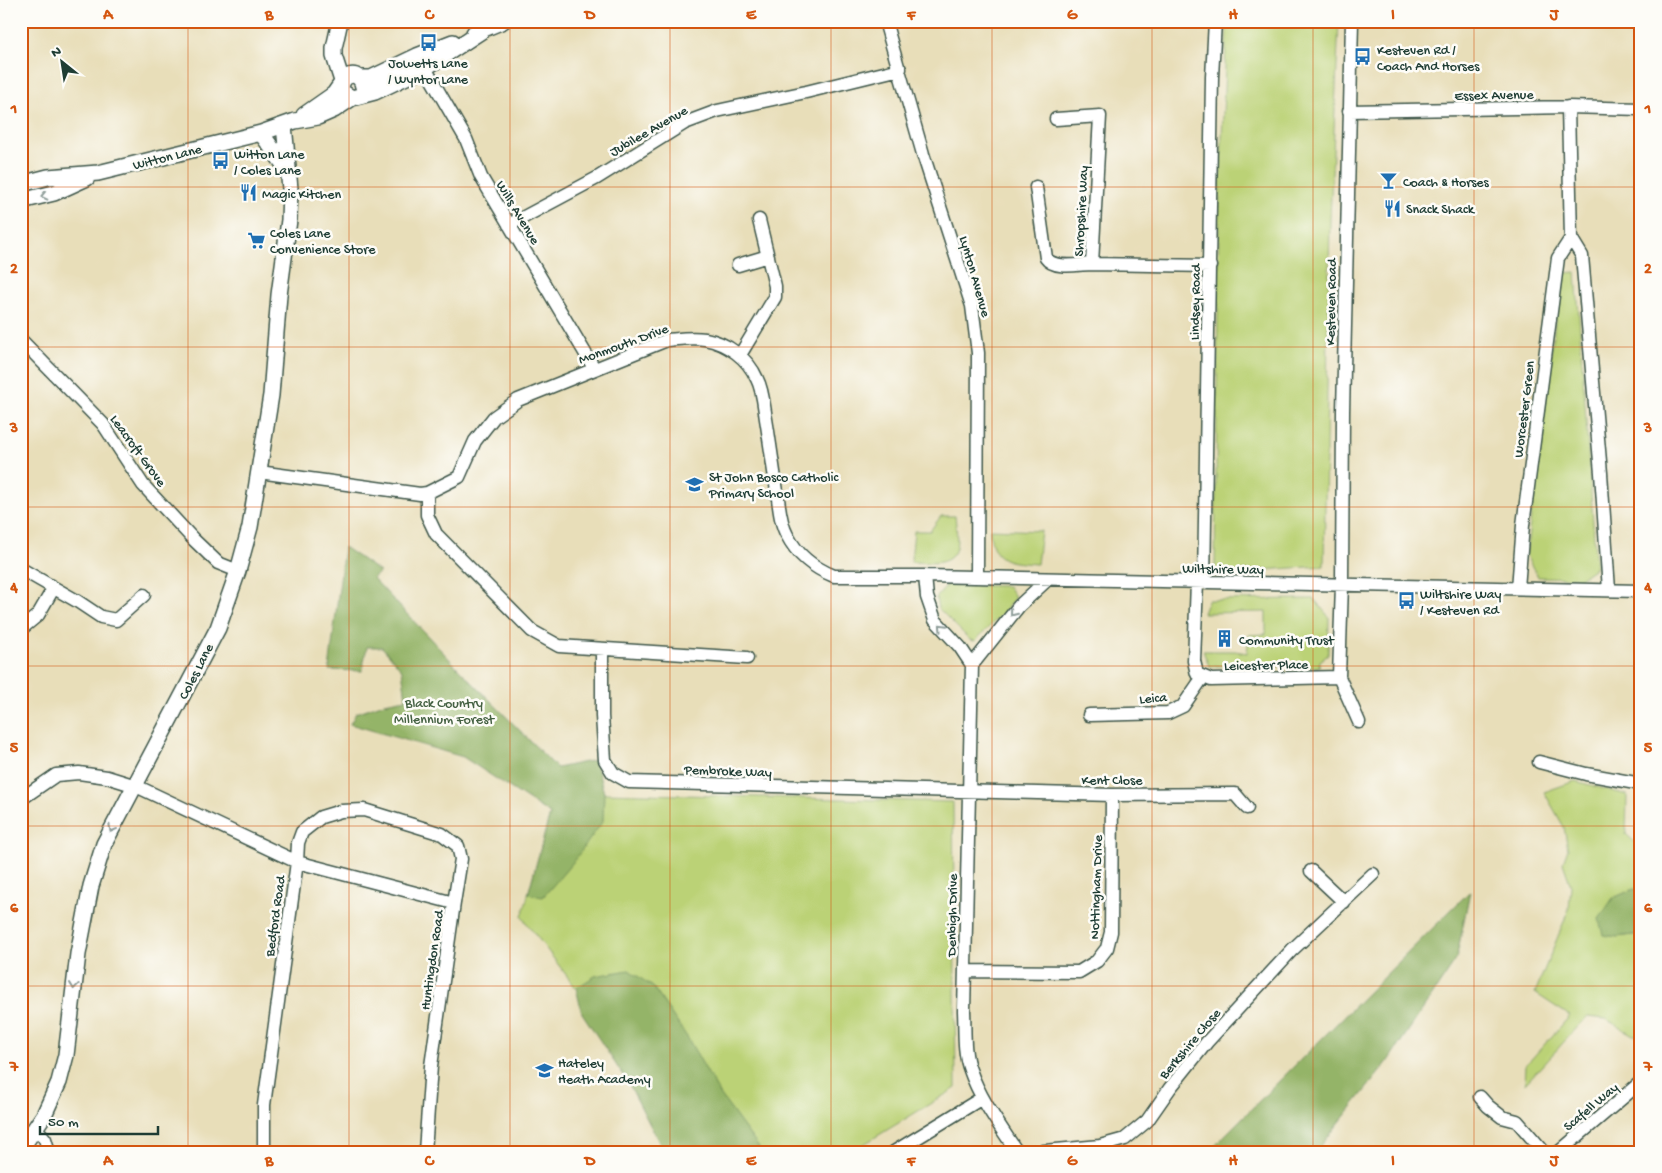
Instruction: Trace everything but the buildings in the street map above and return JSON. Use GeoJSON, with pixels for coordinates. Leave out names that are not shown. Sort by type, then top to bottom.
{"type":"FeatureCollection","features":[{"type":"Feature","properties":{"kind":"street"},"geometry":{"type":"LineString","coordinates":[[349,80],[370,78],[503,21]]}},
{"type":"Feature","properties":{"kind":"street","name":"Lynton Avenue"},"geometry":{"type":"LineString","coordinates":[[885,21],[926,162],[972,306],[978,353],[977,577]]}},
{"type":"Feature","properties":{"kind":"street","name":"Lindsey Road"},"geometry":{"type":"LineString","coordinates":[[1201,583],[1210,266],[1212,77],[1215,21]]}},
{"type":"Feature","properties":{"kind":"street","name":"Kesteven Road"},"geometry":{"type":"LineString","coordinates":[[1342,584],[1343,412],[1352,21]]}},
{"type":"Feature","properties":{"kind":"street"},"geometry":{"type":"LineString","coordinates":[[339,27],[334,56],[349,80],[364,85],[363,89],[355,96],[344,95],[349,80]]}},
{"type":"Feature","properties":{"kind":"street","name":"Witton Lane"},"geometry":{"type":"LineString","coordinates":[[21,184],[48,177],[98,173],[318,117],[334,110],[355,96],[375,92],[425,68],[483,30]]}},
{"type":"Feature","properties":{"kind":"street"},"geometry":{"type":"LineString","coordinates":[[396,66],[409,69],[416,64],[422,64],[425,68]]}},
{"type":"Feature","properties":{"kind":"street","name":"Wills Avenue"},"geometry":{"type":"LineString","coordinates":[[425,68],[466,139],[481,177],[594,368]]}},
{"type":"Feature","properties":{"kind":"street","name":"Jubilee Avenue"},"geometry":{"type":"LineString","coordinates":[[510,225],[597,178],[684,123],[717,111],[900,69]]}},
{"type":"Feature","properties":{"kind":"street","name":"Witton Lane"},"geometry":{"type":"LineString","coordinates":[[289,123],[334,94],[349,80]]}},
{"type":"Feature","properties":{"kind":"street"},"geometry":{"type":"LineString","coordinates":[[1568,108],[1571,238],[1582,256],[1609,590]]}},
{"type":"Feature","properties":{"kind":"street","name":"Essex Avenue"},"geometry":{"type":"LineString","coordinates":[[1349,111],[1641,109]]}},
{"type":"Feature","properties":{"kind":"street","name":"Shropshire Way"},"geometry":{"type":"LineString","coordinates":[[1056,119],[1100,116],[1092,264],[1210,266]]}},
{"type":"Feature","properties":{"kind":"street","name":"Coles Lane"},"geometry":{"type":"LineString","coordinates":[[21,1149],[36,1128],[59,1082],[66,1054],[78,954],[91,886],[104,844],[218,628],[238,571],[250,527],[271,395],[279,295],[289,220],[290,189],[287,169],[289,123]]}},
{"type":"Feature","properties":{"kind":"street"},"geometry":{"type":"LineString","coordinates":[[260,133],[287,169]]}},
{"type":"Feature","properties":{"kind":"street","name":"Witton Lane"},"geometry":{"type":"LineString","coordinates":[[21,201],[54,193],[98,173]]}},
{"type":"Feature","properties":{"kind":"street"},"geometry":{"type":"LineString","coordinates":[[1036,187],[1046,258],[1049,262],[1056,265],[1092,264]]}},
{"type":"Feature","properties":{"kind":"street"},"geometry":{"type":"LineString","coordinates":[[740,354],[774,297],[775,286],[759,220]]}},
{"type":"Feature","properties":{"kind":"street","name":"Worcester Green"},"geometry":{"type":"LineString","coordinates":[[1518,588],[1523,525],[1558,258],[1571,238]]}},
{"type":"Feature","properties":{"kind":"street"},"geometry":{"type":"LineString","coordinates":[[738,265],[768,256]]}},
{"type":"Feature","properties":{"kind":"street","name":"Monmouth Drive"},"geometry":{"type":"LineString","coordinates":[[427,494],[460,477],[475,441],[494,416],[518,400],[667,340],[705,339],[719,343],[740,354],[758,379],[764,405],[780,510],[786,534],[808,562]]}},
{"type":"Feature","properties":{"kind":"street","name":"Leacroft Grove"},"geometry":{"type":"LineString","coordinates":[[21,340],[103,424],[143,485],[194,540],[218,563],[238,571]]}},
{"type":"Feature","properties":{"kind":"street"},"geometry":{"type":"LineString","coordinates":[[258,472],[427,494],[427,515],[436,534],[532,631],[559,646],[747,658]]}},
{"type":"Feature","properties":{"kind":"street","name":"Wiltshire Way"},"geometry":{"type":"LineString","coordinates":[[808,562],[823,572],[834,576],[924,576],[1641,591]]}},
{"type":"Feature","properties":{"kind":"street"},"geometry":{"type":"LineString","coordinates":[[21,569],[77,601],[100,617],[116,620],[144,595]]}},
{"type":"Feature","properties":{"kind":"street"},"geometry":{"type":"LineString","coordinates":[[924,576],[927,597],[935,620],[960,646],[972,665],[1018,606],[1048,579]]}},
{"type":"Feature","properties":{"kind":"street"},"geometry":{"type":"LineString","coordinates":[[1201,583],[1194,661],[1197,674],[1203,677]]}},
{"type":"Feature","properties":{"kind":"street"},"geometry":{"type":"LineString","coordinates":[[1342,584],[1339,677],[1359,722]]}},
{"type":"Feature","properties":{"kind":"street"},"geometry":{"type":"LineString","coordinates":[[21,629],[38,615],[53,588]]}},
{"type":"Feature","properties":{"kind":"street","name":"Pembroke Way"},"geometry":{"type":"LineString","coordinates":[[602,650],[602,716],[605,760],[613,773],[629,782],[969,792]]}},
{"type":"Feature","properties":{"kind":"street","name":"Denbigh Drive"},"geometry":{"type":"LineString","coordinates":[[972,665],[964,1012],[966,1048],[969,1069],[982,1098],[1017,1152]]}},
{"type":"Feature","properties":{"kind":"street","name":"Leicester Place"},"geometry":{"type":"LineString","coordinates":[[1203,677],[1211,680],[1339,677]]}},
{"type":"Feature","properties":{"kind":"street","name":"Leica"},"geometry":{"type":"LineString","coordinates":[[1089,715],[1168,713],[1183,706],[1203,677]]}},
{"type":"Feature","properties":{"kind":"street"},"geometry":{"type":"LineString","coordinates":[[1539,762],[1586,774],[1641,784]]}},
{"type":"Feature","properties":{"kind":"street","name":"Bedford Road"},"geometry":{"type":"LineString","coordinates":[[21,799],[56,775],[79,773],[107,778],[136,786],[297,862],[264,1105],[264,1152]]}},
{"type":"Feature","properties":{"kind":"street","name":"Kent Close"},"geometry":{"type":"LineString","coordinates":[[969,792],[1112,795],[1235,794],[1248,808]]}},
{"type":"Feature","properties":{"kind":"street","name":"Nottingham Drive"},"geometry":{"type":"LineString","coordinates":[[965,971],[1079,972],[1097,961],[1107,948],[1111,932],[1112,795]]}},
{"type":"Feature","properties":{"kind":"street"},"geometry":{"type":"LineString","coordinates":[[297,862],[298,843],[302,832],[320,817],[341,811],[364,810],[442,834],[458,846],[462,858],[454,903]]}},
{"type":"Feature","properties":{"kind":"street","name":"Huntingdon Road"},"geometry":{"type":"LineString","coordinates":[[297,862],[454,903],[431,1066],[425,1152]]}},
{"type":"Feature","properties":{"kind":"street"},"geometry":{"type":"LineString","coordinates":[[1311,871],[1344,902]]}},
{"type":"Feature","properties":{"kind":"street","name":"Berkshire Close"},"geometry":{"type":"LineString","coordinates":[[1034,1152],[1100,1146],[1125,1139],[1147,1121],[1170,1088],[1207,1042],[1292,950],[1373,874]]}},
{"type":"Feature","properties":{"kind":"street","name":"Scafell Way"},"geometry":{"type":"LineString","coordinates":[[1559,1152],[1641,1082]]}},
{"type":"Feature","properties":{"kind":"street"},"geometry":{"type":"LineString","coordinates":[[1480,1097],[1502,1117],[1517,1121],[1544,1152]]}},
{"type":"Feature","properties":{"kind":"street"},"geometry":{"type":"LineString","coordinates":[[894,1152],[982,1098]]}},
{"type":"Feature","properties":{"kind":"street"},"geometry":{"type":"LineString","coordinates":[[36,1128],[45,1139],[49,1152]]}},
{"type":"Feature","properties":{"kind":"green space"},"geometry":{"type":"Polygon","coordinates":[[[1227,21],[1339,21],[1330,218],[1324,566],[1215,573],[1219,208],[1227,21]]]}},
{"type":"Feature","properties":{"kind":"green space"},"geometry":{"type":"Polygon","coordinates":[[[1576,272],[1596,567],[1580,578],[1538,577],[1526,556],[1561,273],[1576,272]]]}},
{"type":"Feature","properties":{"kind":"green space"},"geometry":{"type":"Polygon","coordinates":[[[941,516],[955,516],[957,541],[953,554],[944,561],[931,563],[911,562],[914,531],[930,531],[941,516]]]}},
{"type":"Feature","properties":{"kind":"green space"},"geometry":{"type":"Polygon","coordinates":[[[990,529],[1041,531],[1037,564],[1010,561],[1003,558],[994,549],[990,529]]]}},
{"type":"Feature","properties":{"kind":"green space","name":"Black Country Millennium Forest"},"geometry":{"type":"Polygon","coordinates":[[[344,547],[380,572],[373,578],[455,665],[557,768],[595,760],[604,793],[603,821],[574,861],[543,897],[528,894],[550,814],[463,757],[350,724],[356,713],[384,703],[406,699],[402,670],[382,647],[367,647],[362,671],[329,670],[344,547]]]}},
{"type":"Feature","properties":{"kind":"green space"},"geometry":{"type":"Polygon","coordinates":[[[947,585],[1008,586],[1015,597],[1005,611],[975,641],[970,640],[938,608],[936,598],[947,585]]]}},
{"type":"Feature","properties":{"kind":"green space"},"geometry":{"type":"Polygon","coordinates":[[[1314,599],[1329,617],[1328,655],[1320,661],[1319,667],[1209,666],[1203,651],[1247,653],[1249,635],[1266,634],[1266,612],[1203,613],[1208,600],[1314,599]]]}},
{"type":"Feature","properties":{"kind":"green space"},"geometry":{"type":"Polygon","coordinates":[[[1575,781],[1627,795],[1626,834],[1641,848],[1641,892],[1633,889],[1617,937],[1641,934],[1641,1036],[1633,1035],[1606,1019],[1587,1017],[1525,1084],[1526,1065],[1570,1016],[1535,993],[1569,909],[1571,886],[1563,863],[1568,849],[1564,827],[1544,792],[1575,781]]]}},
{"type":"Feature","properties":{"kind":"green space"},"geometry":{"type":"Polygon","coordinates":[[[604,793],[953,802],[956,1088],[851,1152],[701,1152],[522,917],[550,814],[604,793]]]}},
{"type":"Feature","properties":{"kind":"green space"},"geometry":{"type":"Polygon","coordinates":[[[1634,889],[1641,892],[1641,934],[1617,937],[1603,935],[1599,919],[1613,898],[1634,889]]]}},
{"type":"Feature","properties":{"kind":"green space"},"geometry":{"type":"Polygon","coordinates":[[[1470,891],[1456,960],[1386,1064],[1316,1152],[1208,1152],[1470,891]]]}},
{"type":"Feature","properties":{"kind":"green space"},"geometry":{"type":"Polygon","coordinates":[[[629,970],[653,987],[687,1037],[721,1096],[762,1152],[664,1152],[630,1086],[582,1013],[576,988],[595,976],[629,970]]]}},
{"type":"Feature","properties":{"kind":"place","name":"Jowetts Lane / Wyntor Lane"},"geometry":{"type":"Point","coordinates":[428,42]}},
{"type":"Feature","properties":{"kind":"place","name":"Kesteven Rd / Coach And Horses"},"geometry":{"type":"Point","coordinates":[1363,57]}},
{"type":"Feature","properties":{"kind":"place","name":"Witton Lane / Coles Lane"},"geometry":{"type":"Point","coordinates":[220,161]}},
{"type":"Feature","properties":{"kind":"place","name":"Coach & Horses"},"geometry":{"type":"Point","coordinates":[1389,181]}},
{"type":"Feature","properties":{"kind":"place","name":"Magic Kitchen"},"geometry":{"type":"Point","coordinates":[248,193]}},
{"type":"Feature","properties":{"kind":"place","name":"Snack Shack"},"geometry":{"type":"Point","coordinates":[1392,208]}},
{"type":"Feature","properties":{"kind":"place","name":"Coles Lane Convenience Store"},"geometry":{"type":"Point","coordinates":[256,240]}},
{"type":"Feature","properties":{"kind":"place","name":"St John Bosco Catholic Primary School"},"geometry":{"type":"Point","coordinates":[695,484]}},
{"type":"Feature","properties":{"kind":"place","name":"Wiltshire Way / Kesteven Rd"},"geometry":{"type":"Point","coordinates":[1406,601]}},
{"type":"Feature","properties":{"kind":"place","name":"Community Trust"},"geometry":{"type":"Point","coordinates":[1225,639]}},
{"type":"Feature","properties":{"kind":"place","name":"Hateley Heath Academy"},"geometry":{"type":"Point","coordinates":[544,1070]}}]}
